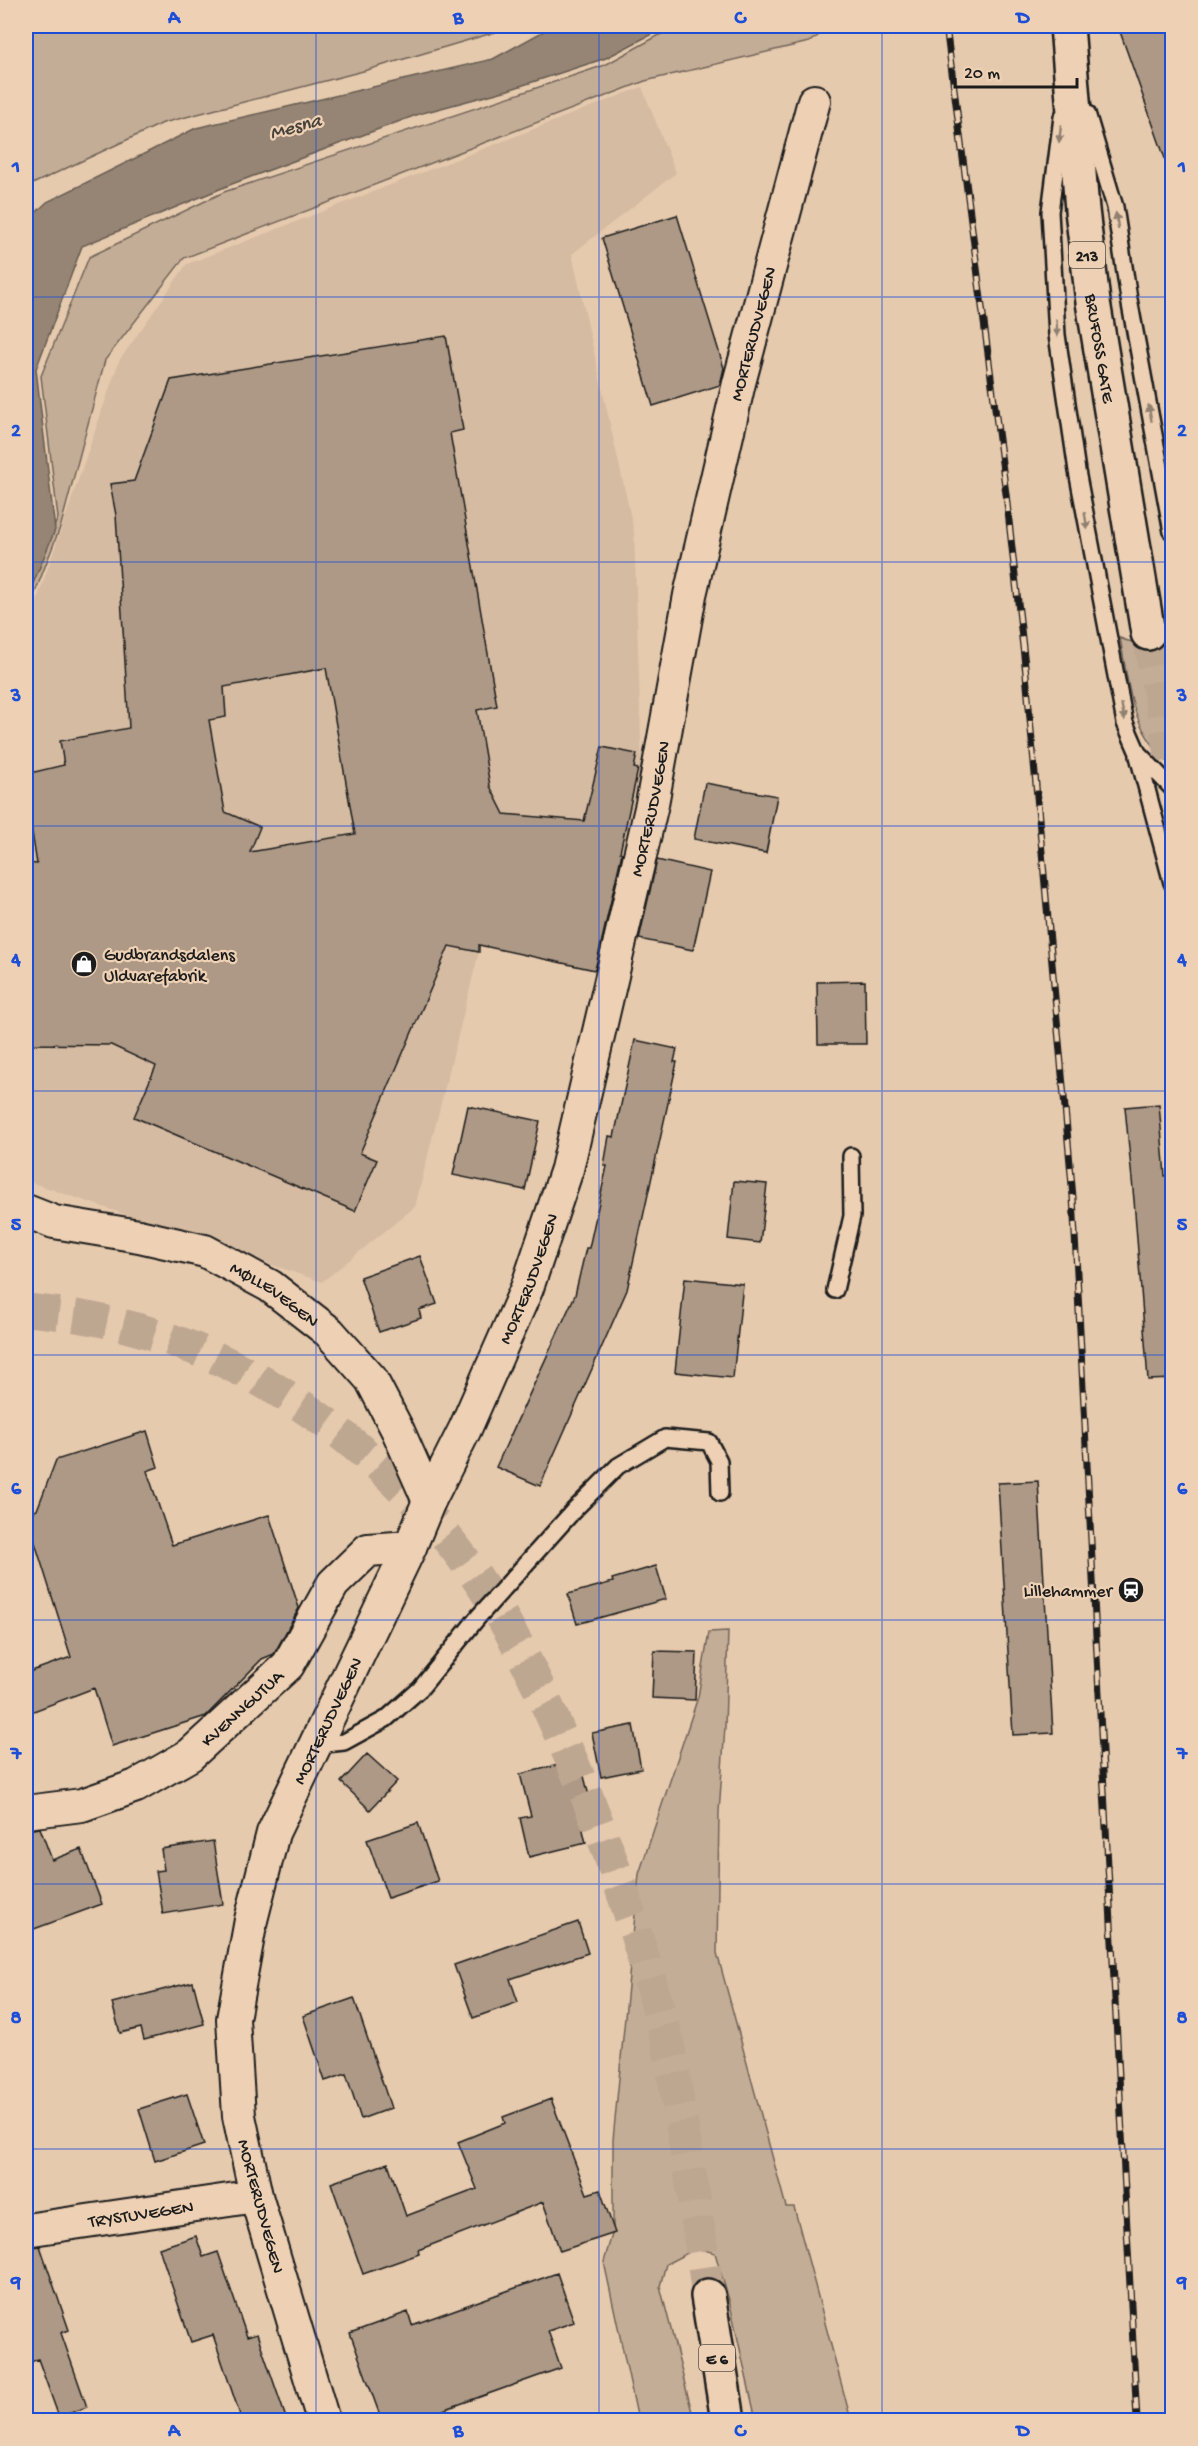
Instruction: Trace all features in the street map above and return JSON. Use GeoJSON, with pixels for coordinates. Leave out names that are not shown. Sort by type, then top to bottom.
{"type":"FeatureCollection","features":[{"type":"Feature","properties":{"kind":"main road","name":"BRUFOSS GATE"},"geometry":{"type":"LineString","coordinates":[[1068,40],[1082,210],[1093,302],[1148,633]]}},
{"type":"Feature","properties":{"kind":"main road","name":"E 6"},"geometry":{"type":"LineString","coordinates":[[708,2296],[728,2421]]}},
{"type":"Feature","properties":{"kind":"street","name":"MORTERUDVEGEN"},"geometry":{"type":"LineString","coordinates":[[323,2421],[256,2196],[239,2116],[233,2019],[251,1920],[273,1833],[465,1429],[527,1288],[567,1169],[652,804],[692,584],[739,383],[814,101]]}},
{"type":"Feature","properties":{"kind":"street","name":"MØLLEVEGEN"},"geometry":{"type":"LineString","coordinates":[[26,1211],[54,1222],[139,1236],[205,1251],[270,1286],[329,1332],[371,1379],[398,1431],[429,1501]]}},
{"type":"Feature","properties":{"kind":"street","name":"KVENNGUTUA"},"geometry":{"type":"LineString","coordinates":[[26,1812],[82,1805],[136,1786],[190,1755],[288,1665],[333,1584],[368,1550],[410,1547]]}},
{"type":"Feature","properties":{"kind":"street","name":"TRYSTUVEGEN"},"geometry":{"type":"LineString","coordinates":[[26,2230],[256,2196]]}},
{"type":"Feature","properties":{"kind":"lane"},"geometry":{"type":"LineString","coordinates":[[1068,40],[1115,207],[1129,299],[1173,532]]}},
{"type":"Feature","properties":{"kind":"lane"},"geometry":{"type":"LineString","coordinates":[[1068,40],[1050,212],[1057,335],[1097,582],[1125,723],[1138,753],[1173,883]]}},
{"type":"Feature","properties":{"kind":"lane"},"geometry":{"type":"LineString","coordinates":[[1138,753],[1173,788]]}},
{"type":"Feature","properties":{"kind":"lane"},"geometry":{"type":"LineString","coordinates":[[835,1290],[852,1216],[851,1156]]}},
{"type":"Feature","properties":{"kind":"lane"},"geometry":{"type":"LineString","coordinates":[[316,1745],[344,1742],[386,1719],[420,1689],[479,1616],[575,1509],[618,1467],[665,1438],[709,1442],[719,1461],[720,1493]]}},
{"type":"Feature","properties":{"kind":"shaded area"},"geometry":{"type":"Polygon","coordinates":[[[26,26],[516,26],[367,70],[163,123],[26,187],[26,26]]]}},
{"type":"Feature","properties":{"kind":"shaded area"},"geometry":{"type":"Polygon","coordinates":[[[740,26],[832,26],[809,42],[645,81],[184,258],[105,360],[61,525],[26,616],[26,590],[58,518],[41,376],[89,257],[224,192],[605,65],[663,33],[740,26]]]}},
{"type":"Feature","properties":{"kind":"shaded area"},"geometry":{"type":"Polygon","coordinates":[[[642,87],[676,173],[572,254],[634,531],[642,767],[622,863],[498,876],[415,1207],[322,1282],[30,1182],[26,1178],[26,632],[119,361],[187,264],[642,87]]]}},
{"type":"Feature","properties":{"kind":"shaded area"},"geometry":{"type":"Polygon","coordinates":[[[1172,631],[1172,766],[1158,751],[1140,722],[1130,692],[1120,638],[1140,643],[1160,639],[1172,631]]]}},
{"type":"Feature","properties":{"kind":"shaded area"},"geometry":{"type":"Polygon","coordinates":[[[728,1631],[719,1812],[717,1953],[786,2207],[794,2207],[851,2420],[756,2420],[729,2300],[715,2253],[697,2248],[666,2264],[660,2286],[694,2420],[638,2420],[604,2262],[613,2231],[613,2140],[639,1874],[698,1697],[709,1632],[728,1631]]]}},
{"type":"Feature","properties":{"kind":"water","name":"Mesna"},"geometry":{"type":"Polygon","coordinates":[[[553,26],[667,26],[606,58],[508,90],[419,114],[232,184],[82,246],[36,369],[55,530],[26,601],[26,222],[47,202],[196,128],[493,59],[553,26]]]}},
{"type":"Feature","properties":{"kind":"building"},"geometry":{"type":"Polygon","coordinates":[[[1118,26],[1173,26],[1173,166],[1168,167],[1118,26]]]}},
{"type":"Feature","properties":{"kind":"building"},"geometry":{"type":"Polygon","coordinates":[[[677,215],[724,368],[720,385],[653,406],[602,238],[677,215]]]}},
{"type":"Feature","properties":{"kind":"building"},"geometry":{"type":"Polygon","coordinates":[[[446,336],[463,430],[450,433],[497,706],[477,710],[490,786],[504,814],[584,821],[602,747],[637,754],[634,768],[638,769],[620,852],[622,853],[595,970],[479,945],[479,952],[449,946],[360,1153],[377,1160],[355,1211],[134,1117],[156,1066],[111,1045],[26,1044],[26,863],[37,864],[26,794],[26,774],[64,765],[60,741],[129,728],[116,515],[110,484],[134,481],[171,380],[446,336]],[[326,668],[224,687],[226,717],[209,720],[225,812],[260,827],[250,852],[355,834],[326,668]]]}},
{"type":"Feature","properties":{"kind":"building"},"geometry":{"type":"Polygon","coordinates":[[[705,783],[777,796],[766,853],[694,839],[705,783]]]}},
{"type":"Feature","properties":{"kind":"building"},"geometry":{"type":"Polygon","coordinates":[[[657,860],[710,872],[693,950],[639,939],[657,860]]]}},
{"type":"Feature","properties":{"kind":"building"},"geometry":{"type":"Polygon","coordinates":[[[865,981],[866,1044],[818,1044],[817,982],[865,981]]]}},
{"type":"Feature","properties":{"kind":"building"},"geometry":{"type":"Polygon","coordinates":[[[635,1040],[677,1049],[674,1062],[677,1062],[627,1290],[540,1486],[496,1467],[575,1295],[586,1248],[589,1248],[607,1166],[604,1166],[609,1136],[614,1137],[635,1040]]]}},
{"type":"Feature","properties":{"kind":"building"},"geometry":{"type":"Polygon","coordinates":[[[1159,1104],[1165,1176],[1173,1175],[1173,1379],[1148,1380],[1125,1107],[1159,1104]]]}},
{"type":"Feature","properties":{"kind":"building"},"geometry":{"type":"Polygon","coordinates":[[[468,1106],[540,1121],[525,1190],[453,1175],[468,1106]]]}},
{"type":"Feature","properties":{"kind":"building"},"geometry":{"type":"Polygon","coordinates":[[[734,1181],[767,1184],[760,1243],[728,1239],[734,1181]]]}},
{"type":"Feature","properties":{"kind":"building"},"geometry":{"type":"Polygon","coordinates":[[[420,1256],[437,1304],[419,1310],[421,1318],[379,1332],[360,1277],[420,1256]]]}},
{"type":"Feature","properties":{"kind":"building"},"geometry":{"type":"Polygon","coordinates":[[[685,1278],[743,1284],[733,1378],[675,1372],[685,1278]]]}},
{"type":"Feature","properties":{"kind":"building"},"geometry":{"type":"Polygon","coordinates":[[[147,1431],[158,1467],[147,1471],[172,1545],[269,1515],[299,1608],[274,1654],[262,1659],[206,1716],[112,1746],[94,1688],[26,1714],[26,1673],[71,1657],[26,1514],[37,1510],[56,1460],[147,1431]]]}},
{"type":"Feature","properties":{"kind":"building"},"geometry":{"type":"Polygon","coordinates":[[[1038,1481],[1053,1733],[1013,1735],[998,1483],[1038,1481]]]}},
{"type":"Feature","properties":{"kind":"building"},"geometry":{"type":"Polygon","coordinates":[[[656,1566],[666,1599],[577,1624],[568,1594],[613,1582],[612,1579],[656,1566]]]}},
{"type":"Feature","properties":{"kind":"building"},"geometry":{"type":"Polygon","coordinates":[[[654,1651],[697,1652],[695,1700],[652,1698],[654,1651]]]}},
{"type":"Feature","properties":{"kind":"building"},"geometry":{"type":"Polygon","coordinates":[[[633,1725],[641,1769],[601,1777],[592,1733],[633,1725]]]}},
{"type":"Feature","properties":{"kind":"building"},"geometry":{"type":"Polygon","coordinates":[[[367,1754],[397,1781],[370,1810],[341,1782],[367,1754]]]}},
{"type":"Feature","properties":{"kind":"building"},"geometry":{"type":"Polygon","coordinates":[[[580,1760],[589,1796],[576,1800],[586,1843],[529,1857],[520,1818],[531,1816],[520,1774],[580,1760]]]}},
{"type":"Feature","properties":{"kind":"building"},"geometry":{"type":"Polygon","coordinates":[[[418,1823],[438,1881],[388,1898],[367,1840],[418,1823]]]}},
{"type":"Feature","properties":{"kind":"building"},"geometry":{"type":"Polygon","coordinates":[[[40,1828],[52,1860],[81,1849],[102,1904],[26,1932],[26,1830],[40,1828]]]}},
{"type":"Feature","properties":{"kind":"building"},"geometry":{"type":"Polygon","coordinates":[[[213,1841],[223,1904],[163,1914],[156,1871],[164,1870],[161,1849],[213,1841]]]}},
{"type":"Feature","properties":{"kind":"building"},"geometry":{"type":"Polygon","coordinates":[[[578,1922],[588,1953],[510,1979],[518,2002],[473,2018],[454,1965],[578,1922]]]}},
{"type":"Feature","properties":{"kind":"building"},"geometry":{"type":"Polygon","coordinates":[[[193,1982],[204,2024],[144,2040],[141,2028],[120,2033],[112,2003],[193,1982]]]}},
{"type":"Feature","properties":{"kind":"building"},"geometry":{"type":"Polygon","coordinates":[[[354,1998],[391,2108],[361,2119],[346,2074],[325,2081],[303,2016],[354,1998]]]}},
{"type":"Feature","properties":{"kind":"building"},"geometry":{"type":"Polygon","coordinates":[[[187,2094],[204,2145],[155,2161],[139,2109],[187,2094]]]}},
{"type":"Feature","properties":{"kind":"building"},"geometry":{"type":"Polygon","coordinates":[[[551,2099],[587,2194],[600,2190],[615,2233],[560,2251],[543,2202],[418,2250],[419,2254],[363,2274],[331,2183],[388,2163],[406,2216],[477,2189],[458,2142],[505,2123],[503,2117],[551,2099]]]}},
{"type":"Feature","properties":{"kind":"building"},"geometry":{"type":"Polygon","coordinates":[[[196,2236],[203,2257],[218,2252],[247,2337],[257,2334],[287,2421],[242,2421],[213,2335],[191,2342],[159,2248],[196,2236]]]}},
{"type":"Feature","properties":{"kind":"building"},"geometry":{"type":"Polygon","coordinates":[[[40,2246],[69,2330],[61,2333],[87,2407],[59,2417],[38,2359],[26,2364],[26,2248],[40,2246]]]}},
{"type":"Feature","properties":{"kind":"building"},"geometry":{"type":"Polygon","coordinates":[[[557,2273],[574,2322],[548,2331],[561,2368],[443,2410],[447,2421],[382,2421],[350,2333],[408,2312],[412,2325],[557,2273]]]}},
{"type":"Feature","properties":{"kind":"tunnel"},"geometry":{"type":"LineString","coordinates":[[1148,633],[1172,760]]}},
{"type":"Feature","properties":{"kind":"tunnel"},"geometry":{"type":"LineString","coordinates":[[26,1310],[103,1321],[185,1345],[239,1369],[292,1399],[341,1434],[387,1474],[429,1517],[467,1563],[499,1612],[537,1684],[582,1785],[623,1892],[668,2044],[692,2183],[708,2296]]}},
{"type":"Feature","properties":{"kind":"railway"},"geometry":{"type":"LineString","coordinates":[[946,26],[1006,494],[1026,674],[1073,1197],[1137,2420]]}},
{"type":"Feature","properties":{"kind":"place","name":"Gudbrandsdalens Uldvarefabrik"},"geometry":{"type":"Point","coordinates":[84,964]}},
{"type":"Feature","properties":{"kind":"place","name":"Lillehammer"},"geometry":{"type":"Point","coordinates":[1131,1590]}}]}
